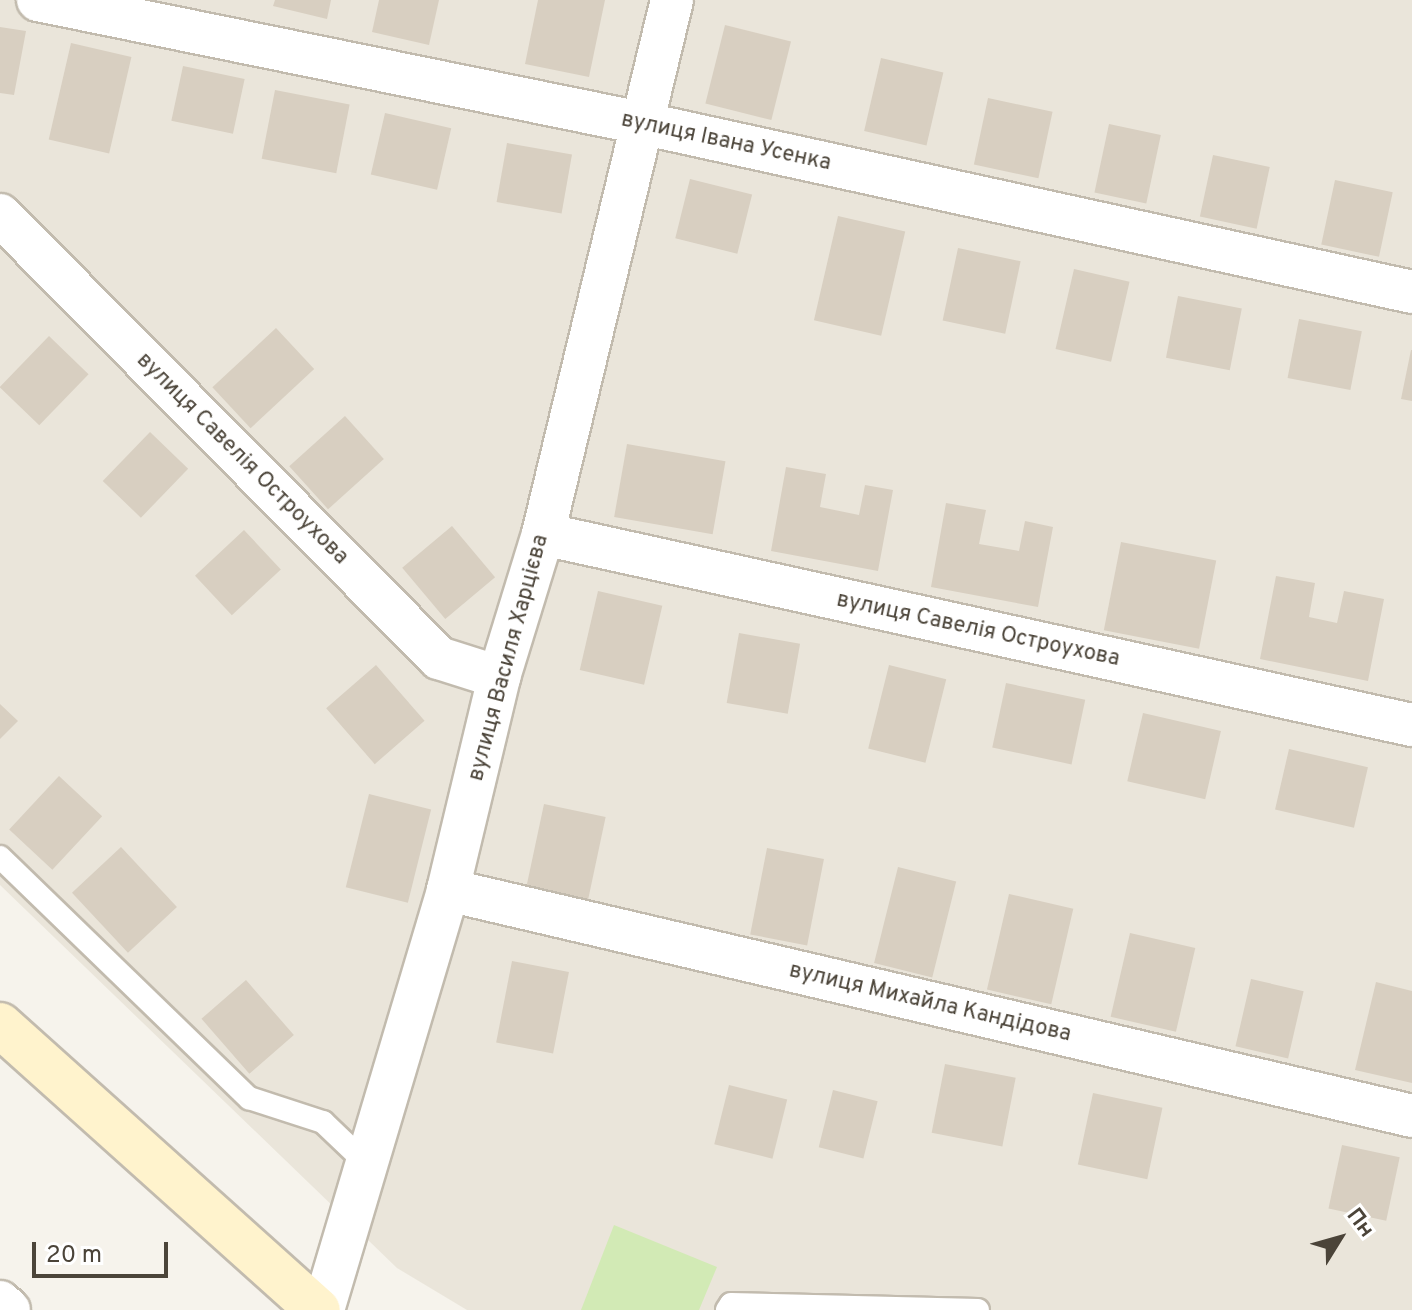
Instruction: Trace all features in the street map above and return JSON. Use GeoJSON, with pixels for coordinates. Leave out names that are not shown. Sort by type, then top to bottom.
{"type":"FeatureCollection","features":[{"type":"Feature","properties":{"kind":"main road"},"geometry":{"type":"LineString","coordinates":[[0,1025],[320,1310]]}},
{"type":"Feature","properties":{"kind":"street","name":"вулиця Івана Усенка"},"geometry":{"type":"LineString","coordinates":[[38,0],[641,123],[1412,292]]}},
{"type":"Feature","properties":{"kind":"street","name":"вулиця Василя Харцієва"},"geometry":{"type":"LineString","coordinates":[[320,1310],[448,890],[499,677],[543,534],[672,0]]}},
{"type":"Feature","properties":{"kind":"street","name":"вулиця Савелія Остроухова"},"geometry":{"type":"LineString","coordinates":[[0,215],[439,658],[499,677]]}},
{"type":"Feature","properties":{"kind":"street","name":"вулиця Савелія Остроухова"},"geometry":{"type":"LineString","coordinates":[[543,534],[1412,725]]}},
{"type":"Feature","properties":{"kind":"street","name":"вулиця Михайла Кандідова"},"geometry":{"type":"LineString","coordinates":[[448,890],[1412,1116]]}},
{"type":"Feature","properties":{"kind":"street"},"geometry":{"type":"LineString","coordinates":[[0,1302],[9,1310]]}},
{"type":"Feature","properties":{"kind":"lane"},"geometry":{"type":"LineString","coordinates":[[0,857],[249,1098],[323,1122],[367,1164]]}},
{"type":"Feature","properties":{"kind":"lane"},"geometry":{"type":"LineString","coordinates":[[727,1310],[731,1304],[978,1310]]}},
{"type":"Feature","properties":{"kind":"shaded area"},"geometry":{"type":"Polygon","coordinates":[[[0,0],[1412,0],[1412,1310],[467,1310],[397,1268],[0,885],[0,0]]]}},
{"type":"Feature","properties":{"kind":"green space"},"geometry":{"type":"Polygon","coordinates":[[[614,1225],[717,1267],[699,1310],[581,1310],[614,1225]]]}},
{"type":"Feature","properties":{"kind":"building"},"geometry":{"type":"Polygon","coordinates":[[[275,0],[331,0],[327,19],[273,6],[275,0]]]}},
{"type":"Feature","properties":{"kind":"building"},"geometry":{"type":"Polygon","coordinates":[[[379,0],[439,0],[429,45],[372,32],[379,0]]]}},
{"type":"Feature","properties":{"kind":"building"},"geometry":{"type":"Polygon","coordinates":[[[538,0],[605,0],[589,77],[525,64],[538,0]]]}},
{"type":"Feature","properties":{"kind":"building"},"geometry":{"type":"Polygon","coordinates":[[[725,25],[791,41],[771,120],[705,104],[725,25]]]}},
{"type":"Feature","properties":{"kind":"building"},"geometry":{"type":"Polygon","coordinates":[[[0,27],[26,31],[14,95],[0,93],[0,27]]]}},
{"type":"Feature","properties":{"kind":"building"},"geometry":{"type":"Polygon","coordinates":[[[71,43],[131,57],[109,153],[49,139],[71,43]]]}},
{"type":"Feature","properties":{"kind":"building"},"geometry":{"type":"Polygon","coordinates":[[[881,58],[943,72],[926,145],[864,131],[881,58]]]}},
{"type":"Feature","properties":{"kind":"building"},"geometry":{"type":"Polygon","coordinates":[[[183,66],[245,79],[233,134],[171,121],[183,66]]]}},
{"type":"Feature","properties":{"kind":"building"},"geometry":{"type":"Polygon","coordinates":[[[275,90],[350,105],[336,173],[262,159],[275,90]]]}},
{"type":"Feature","properties":{"kind":"building"},"geometry":{"type":"Polygon","coordinates":[[[988,98],[1053,112],[1038,178],[974,165],[988,98]]]}},
{"type":"Feature","properties":{"kind":"building"},"geometry":{"type":"Polygon","coordinates":[[[385,113],[451,128],[437,190],[371,174],[385,113]]]}},
{"type":"Feature","properties":{"kind":"building"},"geometry":{"type":"Polygon","coordinates":[[[1109,124],[1161,135],[1146,203],[1094,192],[1109,124]]]}},
{"type":"Feature","properties":{"kind":"building"},"geometry":{"type":"Polygon","coordinates":[[[507,143],[572,154],[562,214],[497,202],[507,143]]]}},
{"type":"Feature","properties":{"kind":"building"},"geometry":{"type":"Polygon","coordinates":[[[1213,155],[1270,167],[1257,229],[1200,217],[1213,155]]]}},
{"type":"Feature","properties":{"kind":"building"},"geometry":{"type":"Polygon","coordinates":[[[690,179],[752,194],[737,254],[675,238],[690,179]]]}},
{"type":"Feature","properties":{"kind":"building"},"geometry":{"type":"Polygon","coordinates":[[[1335,180],[1393,192],[1379,257],[1321,245],[1335,180]]]}},
{"type":"Feature","properties":{"kind":"building"},"geometry":{"type":"Polygon","coordinates":[[[838,216],[905,232],[881,336],[814,320],[838,216]]]}},
{"type":"Feature","properties":{"kind":"building"},"geometry":{"type":"Polygon","coordinates":[[[958,248],[1021,261],[1005,334],[943,320],[958,248]]]}},
{"type":"Feature","properties":{"kind":"building"},"geometry":{"type":"Polygon","coordinates":[[[1074,269],[1130,282],[1111,362],[1056,349],[1074,269]]]}},
{"type":"Feature","properties":{"kind":"building"},"geometry":{"type":"Polygon","coordinates":[[[1178,296],[1242,308],[1230,370],[1166,358],[1178,296]]]}},
{"type":"Feature","properties":{"kind":"building"},"geometry":{"type":"Polygon","coordinates":[[[1299,319],[1362,331],[1350,390],[1288,378],[1299,319]]]}},
{"type":"Feature","properties":{"kind":"building"},"geometry":{"type":"Polygon","coordinates":[[[276,328],[314,369],[251,428],[212,387],[276,328]]]}},
{"type":"Feature","properties":{"kind":"building"},"geometry":{"type":"Polygon","coordinates":[[[49,336],[89,374],[39,425],[0,387],[49,336]]]}},
{"type":"Feature","properties":{"kind":"building"},"geometry":{"type":"Polygon","coordinates":[[[1412,350],[1412,401],[1401,399],[1412,350]]]}},
{"type":"Feature","properties":{"kind":"building"},"geometry":{"type":"Polygon","coordinates":[[[345,416],[384,459],[328,509],[289,466],[345,416]]]}},
{"type":"Feature","properties":{"kind":"building"},"geometry":{"type":"Polygon","coordinates":[[[150,432],[188,469],[141,518],[103,481],[150,432]]]}},
{"type":"Feature","properties":{"kind":"building"},"geometry":{"type":"Polygon","coordinates":[[[627,444],[725,461],[713,534],[614,517],[627,444]]]}},
{"type":"Feature","properties":{"kind":"building"},"geometry":{"type":"Polygon","coordinates":[[[786,467],[826,474],[820,507],[859,515],[865,485],[893,490],[878,571],[771,551],[786,467]]]}},
{"type":"Feature","properties":{"kind":"building"},"geometry":{"type":"Polygon","coordinates":[[[946,503],[986,510],[979,544],[1019,551],[1025,521],[1053,527],[1038,607],[931,587],[946,503]]]}},
{"type":"Feature","properties":{"kind":"building"},"geometry":{"type":"Polygon","coordinates":[[[452,526],[495,577],[445,619],[402,568],[452,526]]]}},
{"type":"Feature","properties":{"kind":"building"},"geometry":{"type":"Polygon","coordinates":[[[244,530],[281,569],[232,615],[195,576],[244,530]]]}},
{"type":"Feature","properties":{"kind":"building"},"geometry":{"type":"Polygon","coordinates":[[[1121,542],[1216,561],[1199,649],[1104,630],[1121,542]]]}},
{"type":"Feature","properties":{"kind":"building"},"geometry":{"type":"Polygon","coordinates":[[[1276,576],[1315,583],[1309,617],[1337,623],[1344,591],[1384,599],[1368,681],[1260,659],[1276,576]]]}},
{"type":"Feature","properties":{"kind":"building"},"geometry":{"type":"Polygon","coordinates":[[[598,591],[662,606],[644,685],[580,670],[598,591]]]}},
{"type":"Feature","properties":{"kind":"building"},"geometry":{"type":"Polygon","coordinates":[[[739,633],[800,644],[788,714],[727,703],[739,633]]]}},
{"type":"Feature","properties":{"kind":"building"},"geometry":{"type":"Polygon","coordinates":[[[376,665],[425,721],[375,764],[326,708],[376,665]]]}},
{"type":"Feature","properties":{"kind":"building"},"geometry":{"type":"Polygon","coordinates":[[[889,665],[946,679],[925,763],[868,748],[889,665]]]}},
{"type":"Feature","properties":{"kind":"building"},"geometry":{"type":"Polygon","coordinates":[[[1006,683],[1085,700],[1072,764],[992,748],[1006,683]]]}},
{"type":"Feature","properties":{"kind":"building"},"geometry":{"type":"Polygon","coordinates":[[[0,704],[18,721],[0,739],[0,704]]]}},
{"type":"Feature","properties":{"kind":"building"},"geometry":{"type":"Polygon","coordinates":[[[1143,713],[1221,731],[1205,799],[1127,781],[1143,713]]]}},
{"type":"Feature","properties":{"kind":"building"},"geometry":{"type":"Polygon","coordinates":[[[1289,749],[1368,767],[1354,828],[1275,809],[1289,749]]]}},
{"type":"Feature","properties":{"kind":"building"},"geometry":{"type":"Polygon","coordinates":[[[59,776],[102,816],[52,870],[9,829],[59,776]]]}},
{"type":"Feature","properties":{"kind":"building"},"geometry":{"type":"Polygon","coordinates":[[[369,794],[431,809],[408,903],[346,887],[369,794]]]}},
{"type":"Feature","properties":{"kind":"building"},"geometry":{"type":"Polygon","coordinates":[[[544,804],[606,817],[587,903],[526,890],[544,804]]]}},
{"type":"Feature","properties":{"kind":"building"},"geometry":{"type":"Polygon","coordinates":[[[121,847],[177,907],[128,953],[72,893],[121,847]]]}},
{"type":"Feature","properties":{"kind":"building"},"geometry":{"type":"Polygon","coordinates":[[[767,848],[824,859],[807,945],[750,934],[767,848]]]}},
{"type":"Feature","properties":{"kind":"building"},"geometry":{"type":"Polygon","coordinates":[[[898,867],[956,882],[932,978],[874,963],[898,867]]]}},
{"type":"Feature","properties":{"kind":"building"},"geometry":{"type":"Polygon","coordinates":[[[1009,894],[1073,909],[1051,1004],[987,989],[1009,894]]]}},
{"type":"Feature","properties":{"kind":"building"},"geometry":{"type":"Polygon","coordinates":[[[1130,933],[1195,948],[1176,1032],[1111,1017],[1130,933]]]}},
{"type":"Feature","properties":{"kind":"building"},"geometry":{"type":"Polygon","coordinates":[[[512,961],[569,972],[553,1054],[496,1042],[512,961]]]}},
{"type":"Feature","properties":{"kind":"building"},"geometry":{"type":"Polygon","coordinates":[[[1251,979],[1304,991],[1288,1058],[1235,1046],[1251,979]]]}},
{"type":"Feature","properties":{"kind":"building"},"geometry":{"type":"Polygon","coordinates":[[[246,980],[294,1035],[249,1074],[201,1019],[246,980]]]}},
{"type":"Feature","properties":{"kind":"building"},"geometry":{"type":"Polygon","coordinates":[[[1376,982],[1412,991],[1412,1083],[1355,1070],[1376,982]]]}},
{"type":"Feature","properties":{"kind":"building"},"geometry":{"type":"Polygon","coordinates":[[[945,1064],[1016,1078],[1002,1146],[932,1133],[945,1064]]]}},
{"type":"Feature","properties":{"kind":"building"},"geometry":{"type":"Polygon","coordinates":[[[729,1085],[787,1100],[772,1159],[714,1144],[729,1085]]]}},
{"type":"Feature","properties":{"kind":"building"},"geometry":{"type":"Polygon","coordinates":[[[833,1090],[878,1101],[863,1158],[819,1147],[833,1090]]]}},
{"type":"Feature","properties":{"kind":"building"},"geometry":{"type":"Polygon","coordinates":[[[1093,1093],[1162,1108],[1147,1179],[1078,1164],[1093,1093]]]}},
{"type":"Feature","properties":{"kind":"building"},"geometry":{"type":"Polygon","coordinates":[[[1342,1145],[1400,1157],[1386,1221],[1328,1209],[1342,1145]]]}}]}
